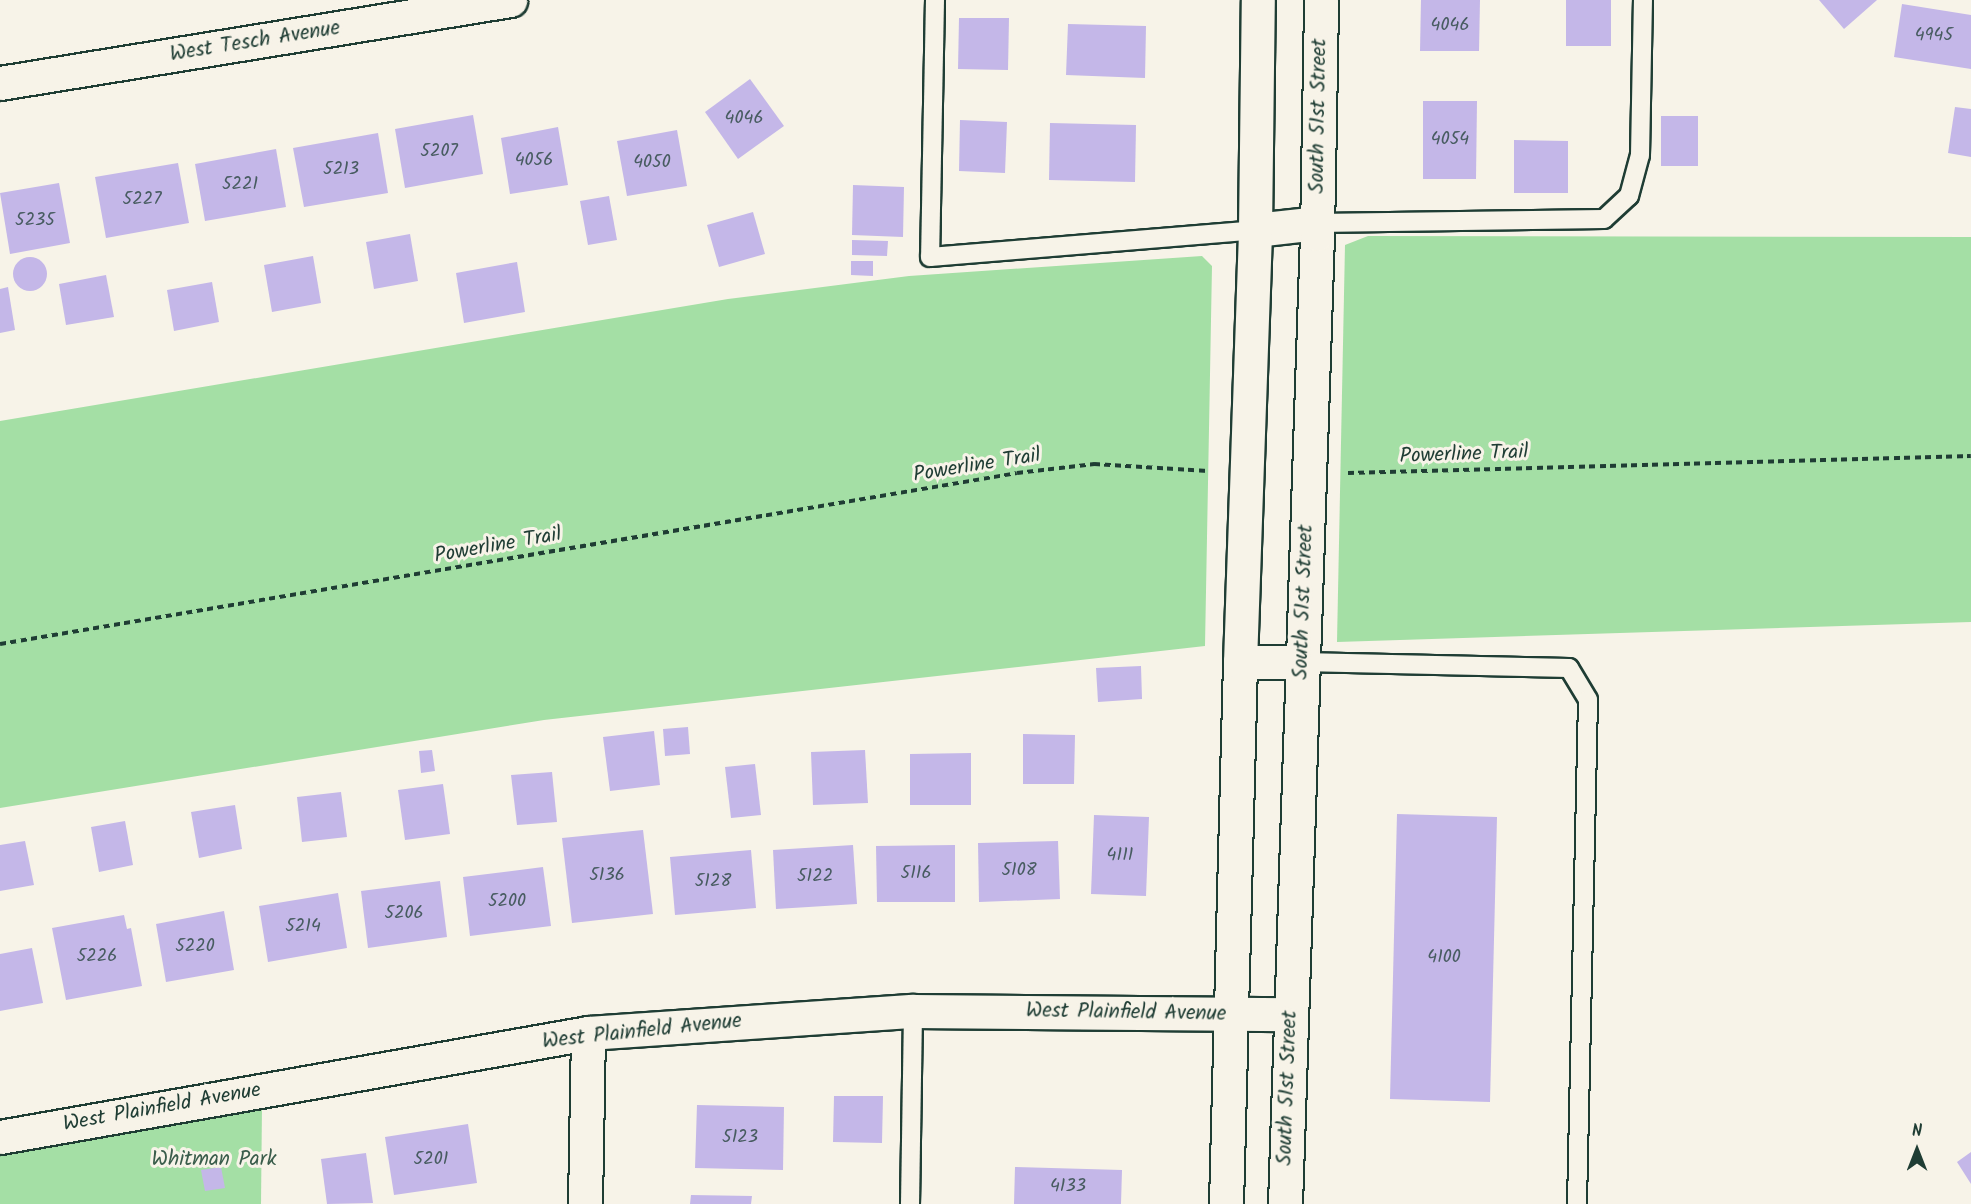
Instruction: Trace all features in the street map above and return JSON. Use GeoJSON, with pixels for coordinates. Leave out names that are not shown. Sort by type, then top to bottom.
{"type":"FeatureCollection","features":[{"type":"Feature","properties":{"kind":"street","name":"West Tesch Avenue"},"geometry":{"type":"LineString","coordinates":[[0,83],[510,0]]}},
{"type":"Feature","properties":{"kind":"street"},"geometry":{"type":"LineString","coordinates":[[1226,1204],[1240,662],[1255,230],[1258,0]]}},
{"type":"Feature","properties":{"kind":"street","name":"South 51st Street"},"geometry":{"type":"LineString","coordinates":[[1285,1204],[1317,224],[1321,0]]}},
{"type":"Feature","properties":{"kind":"street"},"geometry":{"type":"LineString","coordinates":[[1255,230],[1317,224]]}},
{"type":"Feature","properties":{"kind":"street"},"geometry":{"type":"LineString","coordinates":[[1240,662],[1302,662]]}},
{"type":"Feature","properties":{"kind":"street","name":"West Plainfield Avenue"},"geometry":{"type":"LineString","coordinates":[[0,1137],[588,1033],[913,1011],[1291,1014]]}},
{"type":"Feature","properties":{"kind":"street"},"geometry":{"type":"LineString","coordinates":[[585,1204],[588,1033]]}},
{"type":"Feature","properties":{"kind":"lane"},"geometry":{"type":"LineString","coordinates":[[935,0],[930,257],[1255,230]]}},
{"type":"Feature","properties":{"kind":"lane"},"geometry":{"type":"LineString","coordinates":[[1317,224],[1604,219],[1629,196],[1640,155],[1643,0]]}},
{"type":"Feature","properties":{"kind":"lane"},"geometry":{"type":"LineString","coordinates":[[1302,662],[1569,668],[1588,700],[1577,1204]]}},
{"type":"Feature","properties":{"kind":"lane"},"geometry":{"type":"LineString","coordinates":[[910,1204],[913,1011]]}},
{"type":"Feature","properties":{"kind":"path","name":"Powerline Trail"},"geometry":{"type":"LineString","coordinates":[[1309,471],[1359,473],[1971,456]]}},
{"type":"Feature","properties":{"kind":"path","name":"Powerline Trail"},"geometry":{"type":"LineString","coordinates":[[0,644],[1017,473],[1094,464],[1192,471],[1247,470]]}},
{"type":"Feature","properties":{"kind":"green space"},"geometry":{"type":"Polygon","coordinates":[[[1368,236],[1971,237],[1971,622],[1337,642],[1345,245],[1368,236]]]}},
{"type":"Feature","properties":{"kind":"green space"},"geometry":{"type":"Polygon","coordinates":[[[1202,256],[1212,266],[1205,646],[544,720],[0,808],[0,421],[728,299],[909,276],[1202,256]]]}},
{"type":"Feature","properties":{"kind":"green space","name":"Whitman Park"},"geometry":{"type":"Polygon","coordinates":[[[262,1105],[261,1204],[0,1204],[0,1155],[262,1105]]]}},
{"type":"Feature","properties":{"kind":"building"},"geometry":{"type":"Polygon","coordinates":[[[1421,0],[1480,0],[1479,51],[1420,51],[1421,0]]]}},
{"type":"Feature","properties":{"kind":"building"},"geometry":{"type":"Polygon","coordinates":[[[1566,0],[1611,0],[1611,46],[1566,46],[1566,0]]]}},
{"type":"Feature","properties":{"kind":"building"},"geometry":{"type":"Polygon","coordinates":[[[1819,0],[1877,0],[1844,29],[1819,0]]]}},
{"type":"Feature","properties":{"kind":"building"},"geometry":{"type":"Polygon","coordinates":[[[1902,4],[1971,15],[1971,69],[1894,57],[1902,4]]]}},
{"type":"Feature","properties":{"kind":"building"},"geometry":{"type":"Polygon","coordinates":[[[959,18],[1009,18],[1008,70],[958,69],[959,18]]]}},
{"type":"Feature","properties":{"kind":"building"},"geometry":{"type":"Polygon","coordinates":[[[1068,24],[1146,26],[1145,78],[1066,75],[1068,24]]]}},
{"type":"Feature","properties":{"kind":"building"},"geometry":{"type":"Polygon","coordinates":[[[750,79],[784,126],[738,159],[705,112],[750,79]]]}},
{"type":"Feature","properties":{"kind":"building"},"geometry":{"type":"Polygon","coordinates":[[[1423,101],[1477,101],[1476,179],[1423,179],[1423,101]]]}},
{"type":"Feature","properties":{"kind":"building"},"geometry":{"type":"Polygon","coordinates":[[[1955,107],[1971,109],[1971,157],[1948,153],[1955,107]]]}},
{"type":"Feature","properties":{"kind":"building"},"geometry":{"type":"Polygon","coordinates":[[[473,115],[483,174],[405,188],[395,129],[473,115]]]}},
{"type":"Feature","properties":{"kind":"building"},"geometry":{"type":"Polygon","coordinates":[[[1661,116],[1698,116],[1698,166],[1661,166],[1661,116]]]}},
{"type":"Feature","properties":{"kind":"building"},"geometry":{"type":"Polygon","coordinates":[[[960,120],[1007,122],[1005,173],[959,171],[960,120]]]}},
{"type":"Feature","properties":{"kind":"building"},"geometry":{"type":"Polygon","coordinates":[[[1050,123],[1136,125],[1135,182],[1049,180],[1050,123]]]}},
{"type":"Feature","properties":{"kind":"building"},"geometry":{"type":"Polygon","coordinates":[[[558,127],[568,185],[510,194],[501,138],[558,127]]]}},
{"type":"Feature","properties":{"kind":"building"},"geometry":{"type":"Polygon","coordinates":[[[677,130],[687,186],[627,196],[617,141],[677,130]]]}},
{"type":"Feature","properties":{"kind":"building"},"geometry":{"type":"Polygon","coordinates":[[[378,133],[388,193],[304,207],[293,148],[378,133]]]}},
{"type":"Feature","properties":{"kind":"building"},"geometry":{"type":"Polygon","coordinates":[[[1514,140],[1568,141],[1568,193],[1514,193],[1514,140]]]}},
{"type":"Feature","properties":{"kind":"building"},"geometry":{"type":"Polygon","coordinates":[[[276,149],[286,207],[205,221],[195,164],[276,149]]]}},
{"type":"Feature","properties":{"kind":"building"},"geometry":{"type":"Polygon","coordinates":[[[178,163],[189,223],[106,238],[95,177],[178,163]]]}},
{"type":"Feature","properties":{"kind":"building"},"geometry":{"type":"Polygon","coordinates":[[[59,183],[70,243],[10,254],[0,193],[59,183]]]}},
{"type":"Feature","properties":{"kind":"building"},"geometry":{"type":"Polygon","coordinates":[[[853,185],[904,187],[903,237],[852,235],[853,185]]]}},
{"type":"Feature","properties":{"kind":"building"},"geometry":{"type":"Polygon","coordinates":[[[609,196],[617,240],[588,245],[580,201],[609,196]]]}},
{"type":"Feature","properties":{"kind":"building"},"geometry":{"type":"Polygon","coordinates":[[[753,212],[765,254],[719,267],[707,225],[753,212]]]}},
{"type":"Feature","properties":{"kind":"building"},"geometry":{"type":"Polygon","coordinates":[[[410,234],[418,281],[374,289],[366,242],[410,234]]]}},
{"type":"Feature","properties":{"kind":"building"},"geometry":{"type":"Polygon","coordinates":[[[852,240],[888,241],[887,256],[852,255],[852,240]]]}},
{"type":"Feature","properties":{"kind":"building"},"geometry":{"type":"Polygon","coordinates":[[[313,256],[321,303],[272,312],[264,265],[313,256]]]}},
{"type":"Feature","properties":{"kind":"building"},"geometry":{"type":"Polygon","coordinates":[[[30,257],[42,262],[47,274],[42,286],[30,291],[18,286],[13,274],[18,262],[30,257]]]}},
{"type":"Feature","properties":{"kind":"building"},"geometry":{"type":"Polygon","coordinates":[[[851,261],[873,261],[873,276],[851,275],[851,261]]]}},
{"type":"Feature","properties":{"kind":"building"},"geometry":{"type":"Polygon","coordinates":[[[517,262],[525,312],[464,323],[456,273],[517,262]]]}},
{"type":"Feature","properties":{"kind":"building"},"geometry":{"type":"Polygon","coordinates":[[[106,275],[114,317],[66,325],[59,284],[106,275]]]}},
{"type":"Feature","properties":{"kind":"building"},"geometry":{"type":"Polygon","coordinates":[[[212,282],[219,322],[174,331],[167,290],[212,282]]]}},
{"type":"Feature","properties":{"kind":"building"},"geometry":{"type":"Polygon","coordinates":[[[8,287],[15,330],[0,333],[0,289],[8,287]]]}},
{"type":"Feature","properties":{"kind":"building"},"geometry":{"type":"Polygon","coordinates":[[[1141,666],[1142,699],[1098,702],[1096,668],[1141,666]]]}},
{"type":"Feature","properties":{"kind":"building"},"geometry":{"type":"Polygon","coordinates":[[[688,727],[690,754],[665,756],[663,729],[688,727]]]}},
{"type":"Feature","properties":{"kind":"building"},"geometry":{"type":"Polygon","coordinates":[[[654,731],[660,785],[610,791],[603,737],[654,731]]]}},
{"type":"Feature","properties":{"kind":"building"},"geometry":{"type":"Polygon","coordinates":[[[1023,734],[1075,735],[1074,784],[1023,784],[1023,734]]]}},
{"type":"Feature","properties":{"kind":"building"},"geometry":{"type":"Polygon","coordinates":[[[432,750],[435,771],[421,773],[419,751],[432,750]]]}},
{"type":"Feature","properties":{"kind":"building"},"geometry":{"type":"Polygon","coordinates":[[[865,750],[868,803],[813,805],[811,752],[865,750]]]}},
{"type":"Feature","properties":{"kind":"building"},"geometry":{"type":"Polygon","coordinates":[[[971,753],[971,805],[910,805],[910,754],[971,753]]]}},
{"type":"Feature","properties":{"kind":"building"},"geometry":{"type":"Polygon","coordinates":[[[755,764],[761,815],[731,818],[725,767],[755,764]]]}},
{"type":"Feature","properties":{"kind":"building"},"geometry":{"type":"Polygon","coordinates":[[[552,772],[557,822],[517,825],[511,775],[552,772]]]}},
{"type":"Feature","properties":{"kind":"building"},"geometry":{"type":"Polygon","coordinates":[[[443,784],[450,834],[405,840],[398,790],[443,784]]]}},
{"type":"Feature","properties":{"kind":"building"},"geometry":{"type":"Polygon","coordinates":[[[341,792],[347,837],[302,842],[297,797],[341,792]]]}},
{"type":"Feature","properties":{"kind":"building"},"geometry":{"type":"Polygon","coordinates":[[[235,805],[242,849],[199,858],[191,812],[235,805]]]}},
{"type":"Feature","properties":{"kind":"building"},"geometry":{"type":"Polygon","coordinates":[[[1397,814],[1497,817],[1490,1102],[1390,1099],[1397,814]]]}},
{"type":"Feature","properties":{"kind":"building"},"geometry":{"type":"Polygon","coordinates":[[[1094,815],[1149,817],[1146,896],[1091,894],[1094,815]]]}},
{"type":"Feature","properties":{"kind":"building"},"geometry":{"type":"Polygon","coordinates":[[[125,821],[133,865],[99,872],[91,827],[125,821]]]}},
{"type":"Feature","properties":{"kind":"building"},"geometry":{"type":"Polygon","coordinates":[[[643,830],[653,914],[572,923],[562,838],[643,830]]]}},
{"type":"Feature","properties":{"kind":"building"},"geometry":{"type":"Polygon","coordinates":[[[25,841],[34,885],[0,891],[0,845],[25,841]]]}},
{"type":"Feature","properties":{"kind":"building"},"geometry":{"type":"Polygon","coordinates":[[[1058,841],[1060,899],[979,902],[978,843],[1058,841]]]}},
{"type":"Feature","properties":{"kind":"building"},"geometry":{"type":"Polygon","coordinates":[[[853,845],[857,904],[776,909],[773,850],[853,845]]]}},
{"type":"Feature","properties":{"kind":"building"},"geometry":{"type":"Polygon","coordinates":[[[955,845],[955,902],[877,902],[876,846],[955,845]]]}},
{"type":"Feature","properties":{"kind":"building"},"geometry":{"type":"Polygon","coordinates":[[[751,850],[756,908],[675,915],[670,857],[751,850]]]}},
{"type":"Feature","properties":{"kind":"building"},"geometry":{"type":"Polygon","coordinates":[[[543,867],[551,926],[470,936],[463,877],[543,867]]]}},
{"type":"Feature","properties":{"kind":"building"},"geometry":{"type":"Polygon","coordinates":[[[440,881],[447,937],[368,948],[361,891],[440,881]]]}},
{"type":"Feature","properties":{"kind":"building"},"geometry":{"type":"Polygon","coordinates":[[[338,893],[347,948],[268,962],[259,906],[338,893]]]}},
{"type":"Feature","properties":{"kind":"building"},"geometry":{"type":"Polygon","coordinates":[[[224,911],[234,970],[166,982],[156,924],[224,911]]]}},
{"type":"Feature","properties":{"kind":"building"},"geometry":{"type":"Polygon","coordinates":[[[124,915],[127,929],[131,928],[142,986],[66,1000],[52,928],[124,915]]]}},
{"type":"Feature","properties":{"kind":"building"},"geometry":{"type":"Polygon","coordinates":[[[32,948],[43,1003],[0,1011],[0,954],[32,948]]]}},
{"type":"Feature","properties":{"kind":"building"},"geometry":{"type":"Polygon","coordinates":[[[834,1096],[883,1096],[882,1143],[833,1142],[834,1096]]]}},
{"type":"Feature","properties":{"kind":"building"},"geometry":{"type":"Polygon","coordinates":[[[697,1105],[784,1107],[783,1170],[695,1168],[697,1105]]]}},
{"type":"Feature","properties":{"kind":"building"},"geometry":{"type":"Polygon","coordinates":[[[468,1124],[477,1183],[394,1195],[385,1137],[468,1124]]]}},
{"type":"Feature","properties":{"kind":"building"},"geometry":{"type":"Polygon","coordinates":[[[1971,1152],[1971,1184],[1957,1162],[1971,1152]]]}},
{"type":"Feature","properties":{"kind":"building"},"geometry":{"type":"Polygon","coordinates":[[[366,1153],[373,1203],[327,1204],[321,1159],[366,1153]]]}},
{"type":"Feature","properties":{"kind":"building"},"geometry":{"type":"Polygon","coordinates":[[[221,1167],[225,1188],[205,1191],[201,1170],[221,1167]]]}},
{"type":"Feature","properties":{"kind":"building"},"geometry":{"type":"Polygon","coordinates":[[[1015,1167],[1122,1170],[1121,1204],[1014,1204],[1015,1167]]]}},
{"type":"Feature","properties":{"kind":"building"},"geometry":{"type":"Polygon","coordinates":[[[691,1195],[752,1196],[751,1204],[690,1204],[691,1195]]]}}]}
